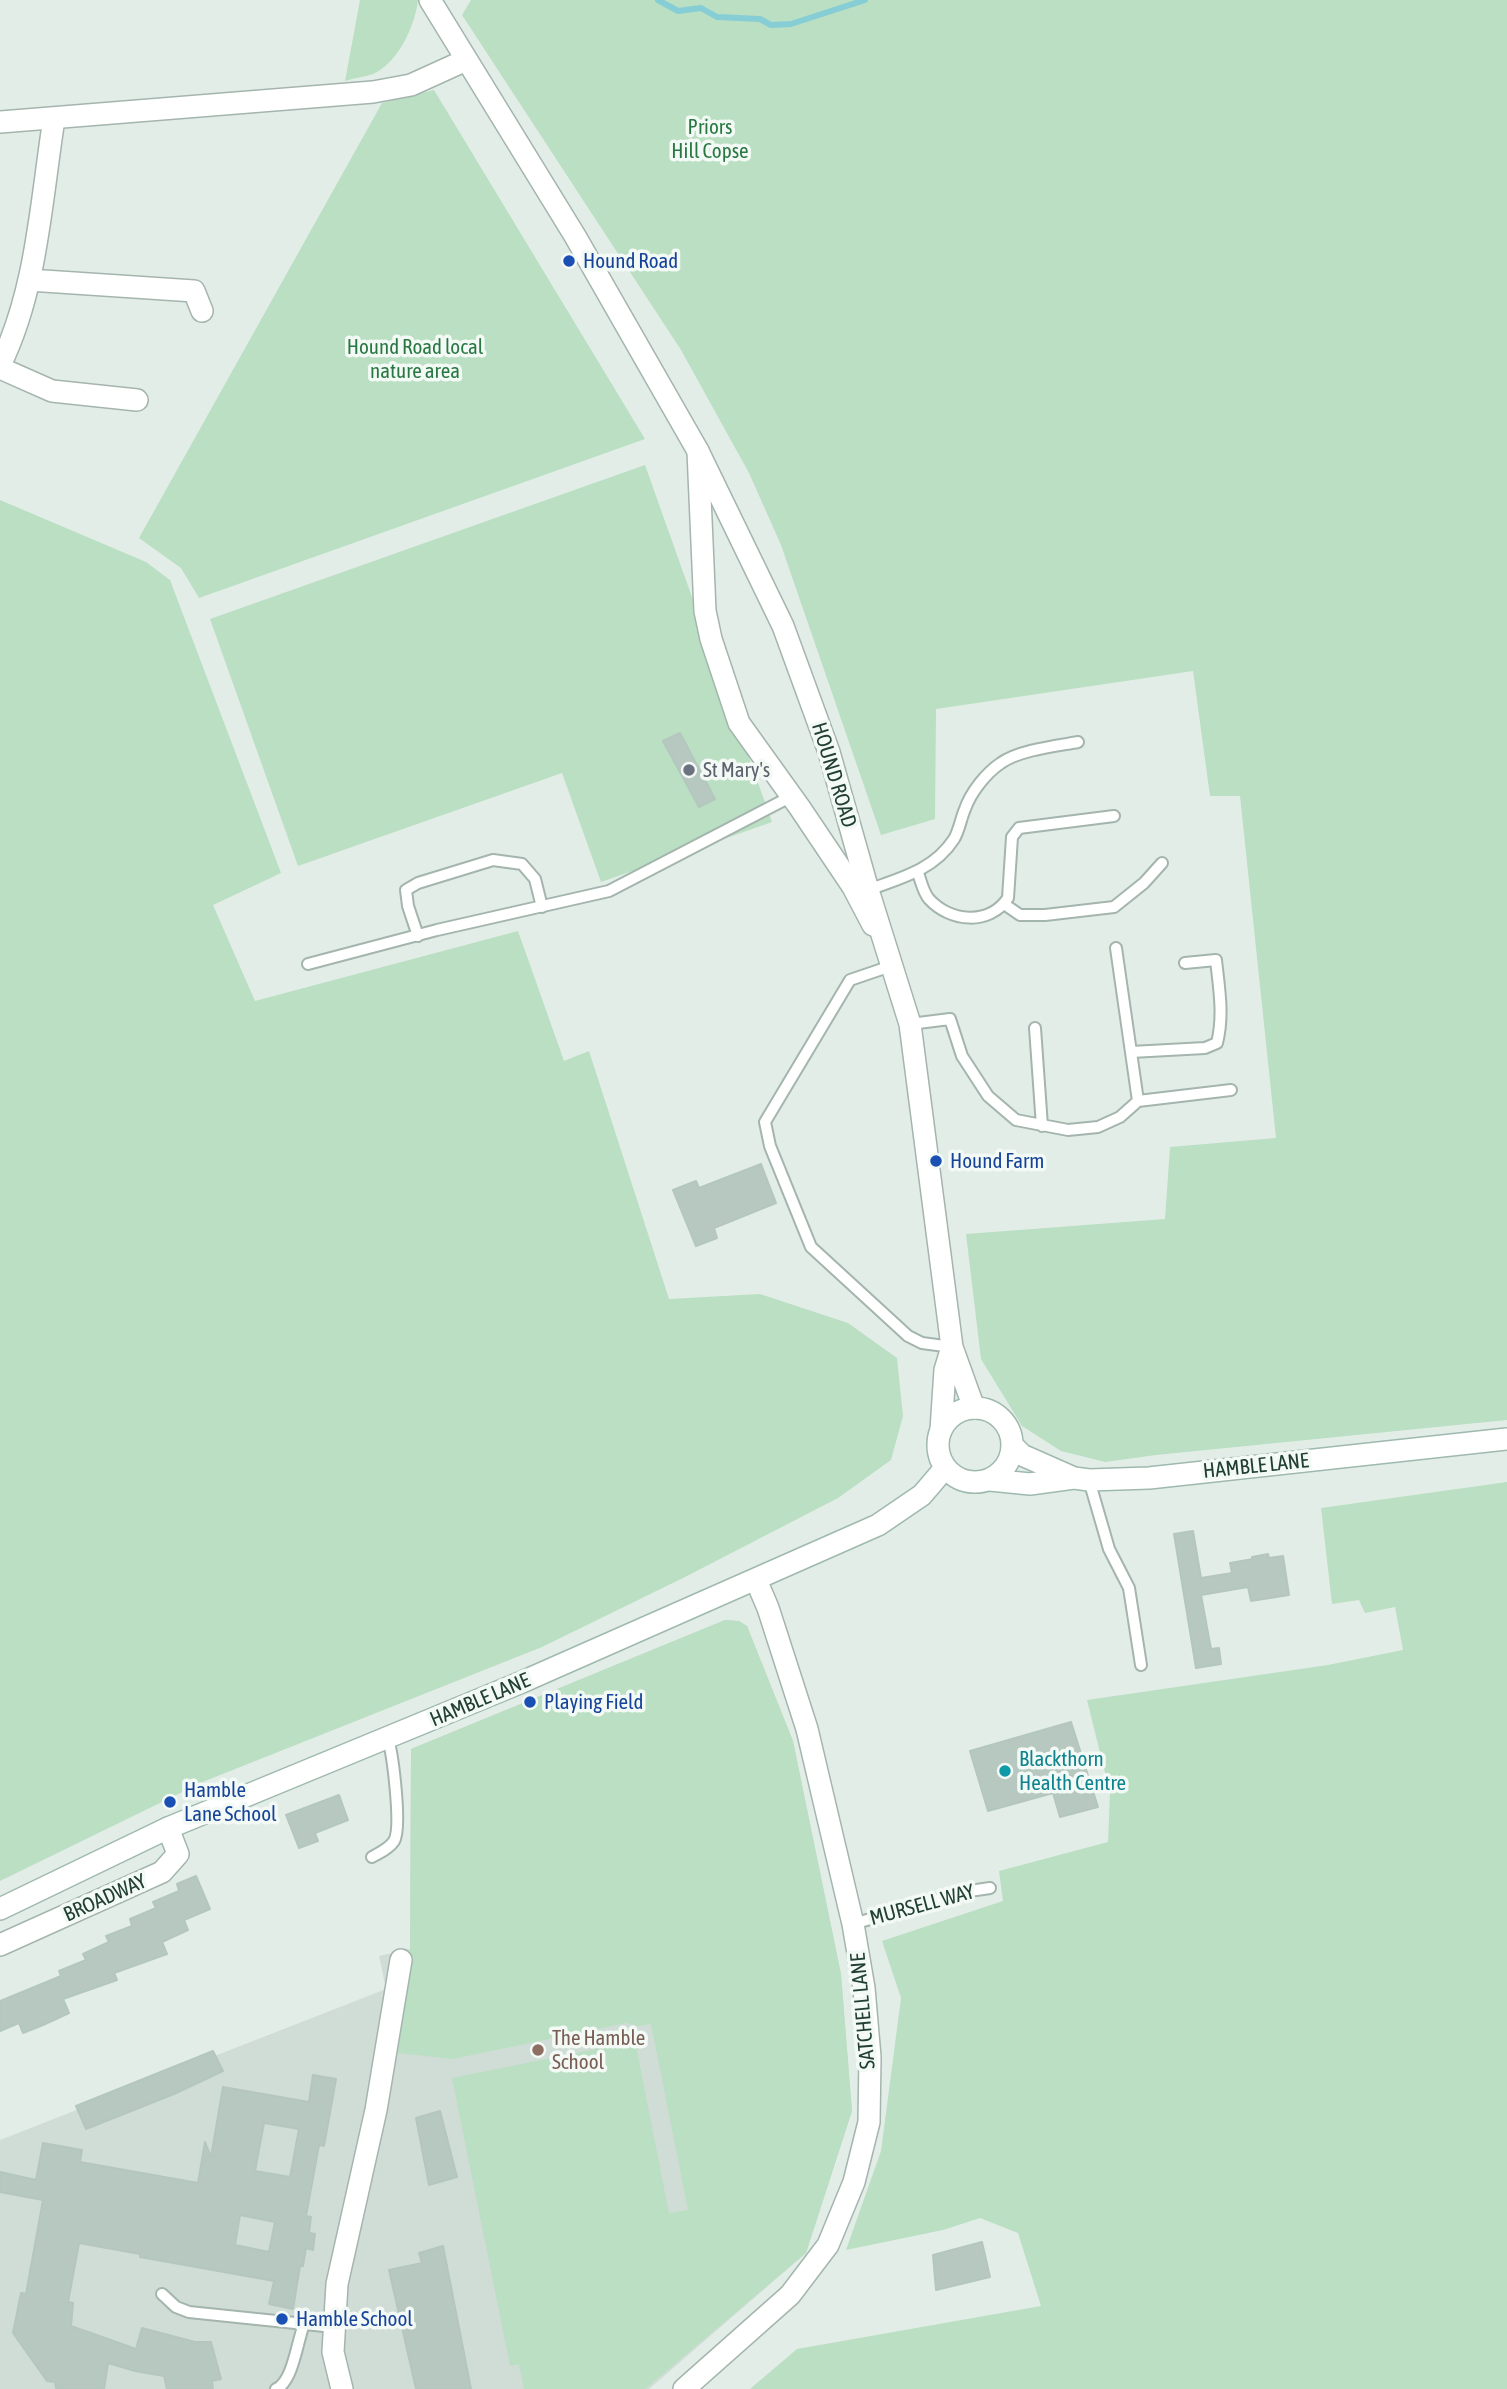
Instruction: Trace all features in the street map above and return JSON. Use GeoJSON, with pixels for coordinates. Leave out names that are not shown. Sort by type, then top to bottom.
{"type":"FeatureCollection","features":[{"type":"Feature","properties":{"kind":"street","name":"HOUND ROAD"},"geometry":{"type":"LineString","coordinates":[[430,0],[575,236],[698,452],[783,626],[829,752],[910,1024],[952,1347],[974,1408]]}},
{"type":"Feature","properties":{"kind":"street"},"geometry":{"type":"LineString","coordinates":[[0,122],[373,92],[411,85],[466,60]]}},
{"type":"Feature","properties":{"kind":"street"},"geometry":{"type":"LineString","coordinates":[[54,119],[29,280],[16,334],[0,366],[52,391],[138,400]]}},
{"type":"Feature","properties":{"kind":"street"},"geometry":{"type":"LineString","coordinates":[[29,280],[203,295]]}},
{"type":"Feature","properties":{"kind":"street"},"geometry":{"type":"LineString","coordinates":[[698,452],[705,611],[711,639],[739,723],[853,887],[889,959]]}},
{"type":"Feature","properties":{"kind":"street"},"geometry":{"type":"LineString","coordinates":[[942,1430],[945,1370],[952,1347]]}},
{"type":"Feature","properties":{"kind":"street"},"geometry":{"type":"LineString","coordinates":[[989,1480],[1001,1474],[1009,1463],[1012,1445],[1010,1431],[1003,1420],[992,1412],[974,1408],[960,1411],[949,1419],[938,1442],[939,1455],[945,1468],[958,1478],[970,1482],[989,1480],[1030,1485],[1081,1479]]}},
{"type":"Feature","properties":{"kind":"street","name":"HAMBLE LANE"},"geometry":{"type":"LineString","coordinates":[[1012,1445],[1022,1455],[1081,1479],[1149,1478],[1507,1439]]}},
{"type":"Feature","properties":{"kind":"street","name":"HAMBLE LANE"},"geometry":{"type":"LineString","coordinates":[[0,1909],[168,1828],[388,1739],[878,1525],[922,1495],[945,1468]]}},
{"type":"Feature","properties":{"kind":"street","name":"SATCHELL LANE"},"geometry":{"type":"LineString","coordinates":[[684,2389],[790,2295],[828,2245],[854,2182],[869,2122],[870,2057],[864,1988],[853,1924],[807,1730],[756,1580]]}},
{"type":"Feature","properties":{"kind":"street","name":"BROADWAY"},"geometry":{"type":"LineString","coordinates":[[0,1945],[162,1872],[178,1854],[168,1828]]}},
{"type":"Feature","properties":{"kind":"street"},"geometry":{"type":"LineString","coordinates":[[342,2389],[333,2352],[337,2284],[376,2110],[401,1960]]}},
{"type":"Feature","properties":{"kind":"lane"},"geometry":{"type":"LineString","coordinates":[[869,890],[918,873],[943,852],[955,838],[966,805],[980,783],[1002,762],[1031,752],[1078,742]]}},
{"type":"Feature","properties":{"kind":"lane"},"geometry":{"type":"LineString","coordinates":[[308,964],[609,891],[790,797]]}},
{"type":"Feature","properties":{"kind":"lane"},"geometry":{"type":"LineString","coordinates":[[918,873],[927,897],[940,908],[954,916],[975,919],[992,913],[1004,904],[1010,889],[1012,837],[1019,828],[1114,816]]}},
{"type":"Feature","properties":{"kind":"lane"},"geometry":{"type":"LineString","coordinates":[[418,936],[408,906],[406,890],[418,883],[493,860],[522,864],[535,879],[542,907]]}},
{"type":"Feature","properties":{"kind":"lane"},"geometry":{"type":"LineString","coordinates":[[1004,904],[1020,915],[1045,915],[1114,907],[1144,883],[1162,863]]}},
{"type":"Feature","properties":{"kind":"lane"},"geometry":{"type":"LineString","coordinates":[[1116,948],[1138,1101]]}},
{"type":"Feature","properties":{"kind":"lane"},"geometry":{"type":"LineString","coordinates":[[889,959],[850,980],[765,1122],[770,1146],[811,1247],[908,1336],[922,1343],[952,1347]]}},
{"type":"Feature","properties":{"kind":"lane"},"geometry":{"type":"LineString","coordinates":[[1131,1052],[1205,1048],[1217,1043],[1221,1027],[1221,1003],[1216,960],[1185,963]]}},
{"type":"Feature","properties":{"kind":"lane"},"geometry":{"type":"LineString","coordinates":[[910,1024],[950,1019],[961,1056],[988,1096],[1016,1120],[1042,1126],[1068,1130],[1098,1127],[1120,1117],[1138,1101],[1231,1090]]}},
{"type":"Feature","properties":{"kind":"lane"},"geometry":{"type":"LineString","coordinates":[[1035,1028],[1042,1126]]}},
{"type":"Feature","properties":{"kind":"lane"},"geometry":{"type":"LineString","coordinates":[[1081,1479],[1129,1588],[1141,1665]]}},
{"type":"Feature","properties":{"kind":"lane"},"geometry":{"type":"LineString","coordinates":[[372,1857],[390,1846],[397,1832],[392,1751],[388,1739]]}},
{"type":"Feature","properties":{"kind":"lane","name":"MURSELL WAY"},"geometry":{"type":"LineString","coordinates":[[853,1924],[963,1892],[990,1888]]}},
{"type":"Feature","properties":{"kind":"lane"},"geometry":{"type":"LineString","coordinates":[[162,2294],[176,2307],[189,2312],[334,2327]]}},
{"type":"Feature","properties":{"kind":"lane"},"geometry":{"type":"LineString","coordinates":[[276,2389],[285,2384],[290,2375],[304,2323]]}},
{"type":"Feature","properties":{"kind":"shaded area","name":"The Hamble School"},"geometry":{"type":"Polygon","coordinates":[[[725,1620],[739,1621],[747,1626],[793,1741],[841,1974],[852,2111],[806,2253],[649,2389],[0,2389],[0,2140],[386,1989],[379,1956],[410,1949],[411,1749],[725,1620]]]}},
{"type":"Feature","properties":{"kind":"green space"},"geometry":{"type":"Polygon","coordinates":[[[360,0],[418,0],[404,43],[390,61],[373,74],[345,81],[360,0]]]}},
{"type":"Feature","properties":{"kind":"green space","name":"Priors Hill Copse"},"geometry":{"type":"Polygon","coordinates":[[[471,0],[1507,0],[1507,1420],[1105,1462],[1061,1451],[1022,1426],[981,1359],[966,1234],[1165,1219],[1170,1147],[1276,1138],[1240,796],[1210,796],[1193,671],[936,709],[935,819],[881,835],[781,545],[749,473],[681,350],[462,15],[471,0]]]}},
{"type":"Feature","properties":{"kind":"green space","name":"Hound Road local nature area"},"geometry":{"type":"Polygon","coordinates":[[[434,90],[645,439],[199,598],[181,568],[139,538],[382,103],[434,90]]]}},
{"type":"Feature","properties":{"kind":"green space"},"geometry":{"type":"Polygon","coordinates":[[[645,465],[772,822],[601,882],[562,773],[298,866],[210,619],[645,465]]]}},
{"type":"Feature","properties":{"kind":"green space"},"geometry":{"type":"Polygon","coordinates":[[[0,500],[146,562],[170,580],[281,873],[213,905],[255,1001],[518,931],[564,1061],[589,1051],[669,1299],[760,1294],[848,1323],[897,1358],[903,1416],[891,1460],[838,1498],[685,1577],[542,1647],[205,1781],[0,1881],[0,500]]]}},
{"type":"Feature","properties":{"kind":"green space"},"geometry":{"type":"Polygon","coordinates":[[[1507,1482],[1507,2389],[750,2389],[797,2349],[1041,2306],[1018,2233],[980,2218],[943,2230],[846,2250],[881,2151],[901,1998],[882,1941],[1003,1901],[999,1871],[1108,1842],[1110,1793],[1087,1700],[1328,1665],[1403,1650],[1395,1607],[1365,1613],[1359,1600],[1332,1604],[1321,1508],[1507,1482]]]}},
{"type":"Feature","properties":{"kind":"green space"},"geometry":{"type":"Polygon","coordinates":[[[725,1620],[739,1621],[747,1626],[793,1741],[841,1974],[852,2111],[806,2253],[645,2389],[524,2389],[519,2364],[510,2366],[452,2078],[635,2041],[669,2213],[688,2210],[651,2024],[638,2026],[626,2023],[453,2059],[398,2053],[410,1949],[411,1749],[725,1620]]]}},
{"type":"Feature","properties":{"kind":"building","name":"St Mary's"},"geometry":{"type":"Polygon","coordinates":[[[680,733],[715,799],[699,807],[663,741],[680,733]]]}},
{"type":"Feature","properties":{"kind":"building"},"geometry":{"type":"Polygon","coordinates":[[[761,1164],[776,1203],[714,1228],[717,1238],[696,1246],[673,1190],[696,1181],[699,1188],[761,1164]]]}},
{"type":"Feature","properties":{"kind":"building"},"geometry":{"type":"Polygon","coordinates":[[[1193,1531],[1201,1578],[1232,1573],[1230,1563],[1253,1559],[1252,1557],[1268,1554],[1269,1558],[1283,1556],[1289,1595],[1251,1601],[1248,1587],[1201,1595],[1211,1649],[1219,1648],[1221,1664],[1196,1668],[1174,1534],[1193,1531]]]}},
{"type":"Feature","properties":{"kind":"building","name":"Blackthorn Health Centre"},"geometry":{"type":"Polygon","coordinates":[[[1071,1722],[1098,1807],[1060,1817],[1053,1793],[988,1811],[970,1751],[1071,1722]]]}},
{"type":"Feature","properties":{"kind":"building"},"geometry":{"type":"Polygon","coordinates":[[[339,1795],[348,1820],[315,1833],[318,1841],[299,1848],[286,1815],[339,1795]]]}},
{"type":"Feature","properties":{"kind":"building"},"geometry":{"type":"Polygon","coordinates":[[[196,1876],[210,1909],[184,1920],[188,1930],[162,1942],[167,1954],[114,1973],[117,1980],[63,1999],[69,2013],[43,2025],[23,2033],[19,2023],[0,2031],[0,2001],[61,1976],[59,1971],[86,1960],[83,1954],[109,1942],[106,1936],[132,1926],[130,1919],[156,1908],[153,1902],[179,1891],[177,1884],[196,1876]]]}},
{"type":"Feature","properties":{"kind":"building"},"geometry":{"type":"Polygon","coordinates":[[[213,2051],[223,2071],[86,2129],[76,2106],[213,2051]]]}},
{"type":"Feature","properties":{"kind":"building"},"geometry":{"type":"Polygon","coordinates":[[[313,2075],[336,2079],[324,2146],[319,2145],[306,2216],[311,2217],[309,2233],[315,2234],[313,2250],[306,2248],[303,2266],[300,2266],[293,2309],[269,2304],[274,2281],[79,2243],[68,2302],[73,2303],[71,2326],[136,2349],[142,2328],[195,2342],[211,2342],[221,2379],[212,2381],[213,2389],[167,2389],[164,2376],[108,2363],[104,2389],[56,2388],[55,2382],[47,2381],[13,2333],[21,2293],[26,2294],[43,2200],[0,2192],[0,2172],[36,2180],[43,2143],[82,2150],[80,2162],[198,2183],[205,2142],[211,2157],[223,2087],[309,2102],[313,2075]],[[264,2123],[255,2171],[290,2177],[299,2129],[264,2123]],[[240,2215],[235,2245],[269,2252],[275,2222],[240,2215]]]}},
{"type":"Feature","properties":{"kind":"building"},"geometry":{"type":"Polygon","coordinates":[[[440,2111],[457,2177],[429,2185],[416,2118],[440,2111]]]}},
{"type":"Feature","properties":{"kind":"building"},"geometry":{"type":"Polygon","coordinates":[[[982,2242],[990,2277],[936,2290],[933,2255],[982,2242]]]}},
{"type":"Feature","properties":{"kind":"building"},"geometry":{"type":"Polygon","coordinates":[[[443,2246],[471,2389],[416,2389],[389,2270],[422,2263],[419,2253],[443,2246]]]}},
{"type":"Feature","properties":{"kind":"waterway"},"geometry":{"type":"LineString","coordinates":[[658,0],[678,11],[701,8],[717,17],[760,19],[771,25],[791,24],[865,0]]}},
{"type":"Feature","properties":{"kind":"place","name":"Hound Road"},"geometry":{"type":"Point","coordinates":[569,261]}},
{"type":"Feature","properties":{"kind":"place","name":"St Mary's"},"geometry":{"type":"Point","coordinates":[689,770]}},
{"type":"Feature","properties":{"kind":"place","name":"Hound Farm"},"geometry":{"type":"Point","coordinates":[936,1161]}},
{"type":"Feature","properties":{"kind":"place","name":"Playing Field"},"geometry":{"type":"Point","coordinates":[530,1702]}},
{"type":"Feature","properties":{"kind":"place","name":"Blackthorn Health Centre"},"geometry":{"type":"Point","coordinates":[1005,1771]}},
{"type":"Feature","properties":{"kind":"place","name":"Hamble Lane School"},"geometry":{"type":"Point","coordinates":[170,1802]}},
{"type":"Feature","properties":{"kind":"place","name":"The Hamble School"},"geometry":{"type":"Point","coordinates":[538,2050]}},
{"type":"Feature","properties":{"kind":"place","name":"Hamble School"},"geometry":{"type":"Point","coordinates":[282,2319]}}]}
